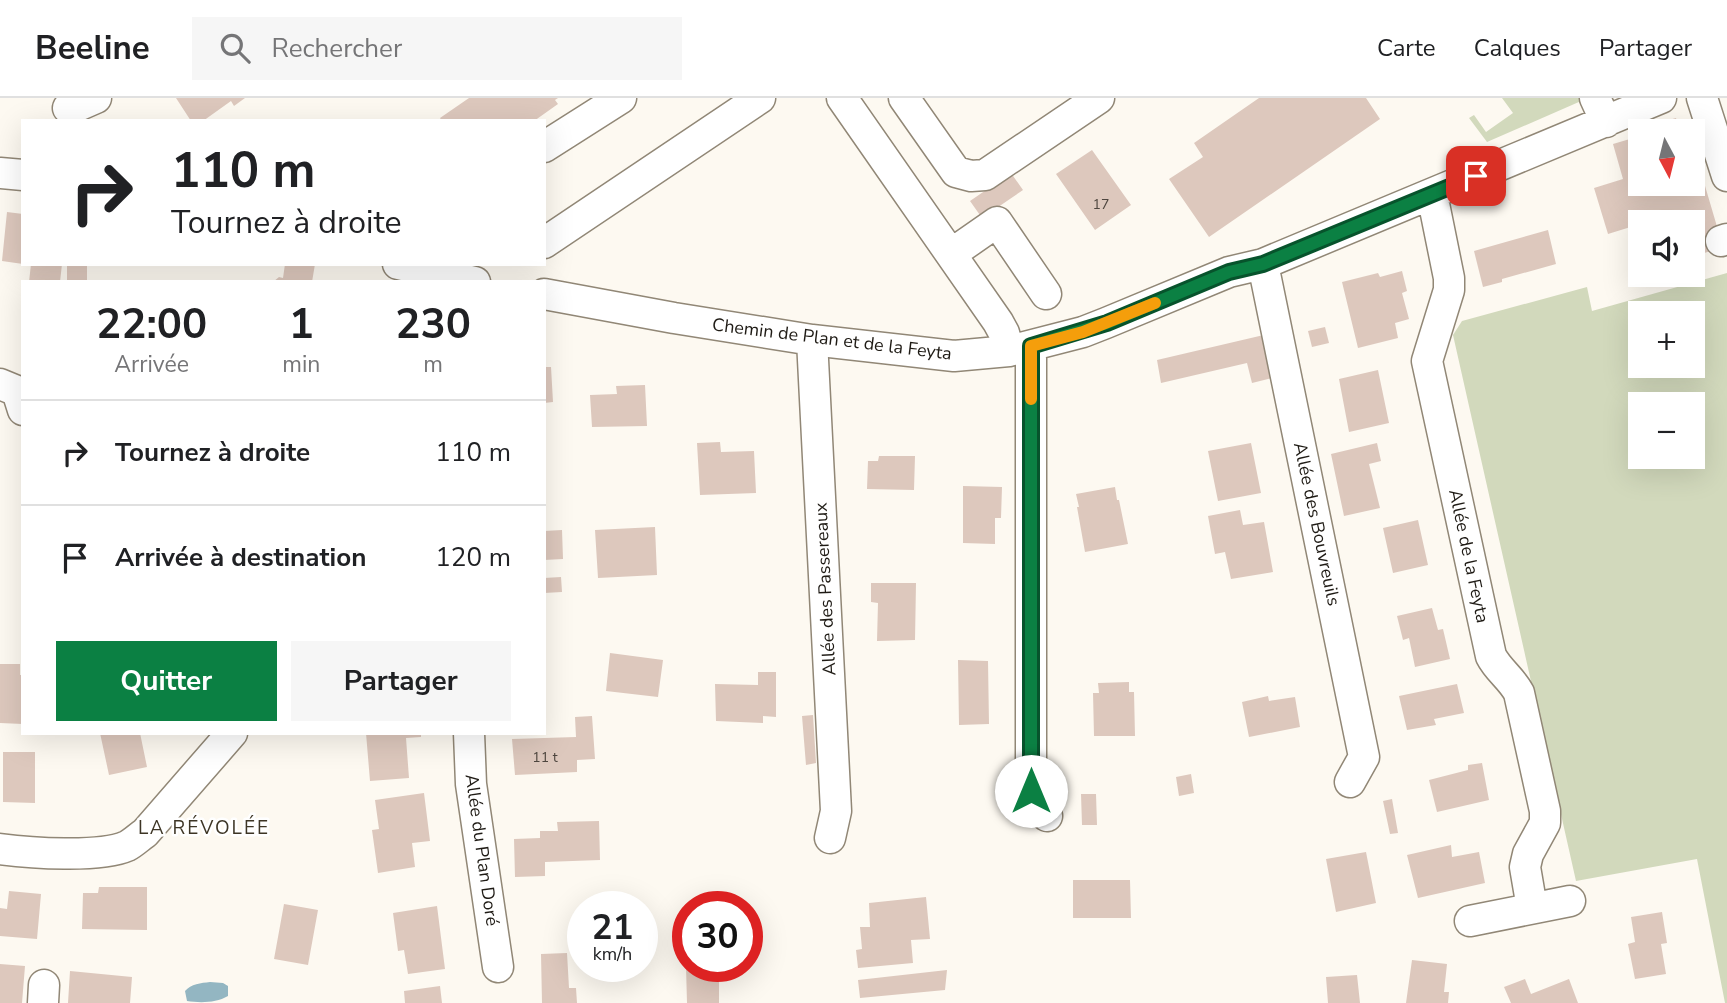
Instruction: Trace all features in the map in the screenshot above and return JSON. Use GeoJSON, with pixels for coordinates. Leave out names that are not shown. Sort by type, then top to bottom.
{"type":"FeatureCollection","features":[{"type":"Feature","properties":{"kind":"street"},"geometry":{"type":"LineString","coordinates":[[68,109],[96,98]]}},
{"type":"Feature","properties":{"kind":"street"},"geometry":{"type":"LineString","coordinates":[[546,146],[621,98]]}},
{"type":"Feature","properties":{"kind":"street"},"geometry":{"type":"LineString","coordinates":[[546,242],[760,98]]}},
{"type":"Feature","properties":{"kind":"street"},"geometry":{"type":"LineString","coordinates":[[842,98],[1004,333],[1020,349],[1031,791],[1047,816]]}},
{"type":"Feature","properties":{"kind":"street"},"geometry":{"type":"LineString","coordinates":[[904,98],[956,172],[971,176],[985,175],[1087,102]]}},
{"type":"Feature","properties":{"kind":"street","name":"Chemin de Plan et de la Feyta"},"geometry":{"type":"LineString","coordinates":[[546,294],[812,340],[954,356],[1020,349],[1107,323],[1229,272],[1263,264],[1432,194],[1601,110],[1661,98]]}},
{"type":"Feature","properties":{"kind":"street"},"geometry":{"type":"LineString","coordinates":[[1702,98],[1727,176]]}},
{"type":"Feature","properties":{"kind":"street"},"geometry":{"type":"LineString","coordinates":[[0,173],[21,176]]}},
{"type":"Feature","properties":{"kind":"street","name":"Allée de la Feyta"},"geometry":{"type":"LineString","coordinates":[[1432,194],[1449,290],[1427,361],[1491,656],[1520,694],[1545,811],[1545,823],[1528,854],[1525,867],[1532,908]]}},
{"type":"Feature","properties":{"kind":"street"},"geometry":{"type":"LineString","coordinates":[[951,254],[997,222],[1046,294]]}},
{"type":"Feature","properties":{"kind":"street","name":"Allée des Bouvreuils"},"geometry":{"type":"LineString","coordinates":[[1263,264],[1364,757],[1350,782]]}},
{"type":"Feature","properties":{"kind":"street"},"geometry":{"type":"LineString","coordinates":[[405,266],[445,278]]}},
{"type":"Feature","properties":{"kind":"street","name":"Allée des Passereaux"},"geometry":{"type":"LineString","coordinates":[[812,340],[836,811],[830,838]]}},
{"type":"Feature","properties":{"kind":"street"},"geometry":{"type":"LineString","coordinates":[[0,384],[18,391],[21,402]]}},
{"type":"Feature","properties":{"kind":"street"},"geometry":{"type":"LineString","coordinates":[[0,849],[25,852],[100,852],[130,845],[145,833],[230,735]]}},
{"type":"Feature","properties":{"kind":"street","name":"Allée du Plan Doré"},"geometry":{"type":"LineString","coordinates":[[468,735],[471,783],[498,967]]}},
{"type":"Feature","properties":{"kind":"street"},"geometry":{"type":"LineString","coordinates":[[1469,921],[1570,901]]}},
{"type":"Feature","properties":{"kind":"green space"},"geometry":{"type":"Polygon","coordinates":[[[1502,98],[1588,98],[1487,142],[1469,118],[1474,115],[1486,132],[1513,113],[1502,98]]]}},
{"type":"Feature","properties":{"kind":"green space"},"geometry":{"type":"Polygon","coordinates":[[[1727,273],[1727,1003],[1697,859],[1576,881],[1453,335],[1462,321],[1587,287],[1592,311],[1677,287],[1705,287],[1705,279],[1727,273]]]}},
{"type":"Feature","properties":{"kind":"water"},"geometry":{"type":"Polygon","coordinates":[[[210,982],[228,986],[228,996],[208,1002],[187,1001],[187,989],[196,984],[210,982]]]}},
{"type":"Feature","properties":{"kind":"building"},"geometry":{"type":"Polygon","coordinates":[[[176,98],[245,98],[234,106],[231,101],[206,119],[190,119],[176,98]]]}},
{"type":"Feature","properties":{"kind":"building"},"geometry":{"type":"Polygon","coordinates":[[[469,98],[558,98],[555,100],[558,104],[537,119],[440,118],[469,98]]]}},
{"type":"Feature","properties":{"kind":"building"},"geometry":{"type":"Polygon","coordinates":[[[1259,98],[1366,98],[1380,119],[1209,237],[1169,179],[1203,157],[1194,143],[1259,98]]]}},
{"type":"Feature","properties":{"kind":"building"},"geometry":{"type":"Polygon","coordinates":[[[1628,140],[1628,196],[1705,196],[1705,186],[1723,247],[1705,253],[1705,210],[1628,210],[1628,228],[1608,234],[1594,188],[1623,179],[1613,144],[1628,140]]]}},
{"type":"Feature","properties":{"kind":"building"},"geometry":{"type":"Polygon","coordinates":[[[1092,150],[1131,205],[1095,230],[1056,174],[1092,150]]]}},
{"type":"Feature","properties":{"kind":"building"},"geometry":{"type":"Polygon","coordinates":[[[1011,173],[1023,190],[982,218],[970,201],[1011,173]]]}},
{"type":"Feature","properties":{"kind":"building"},"geometry":{"type":"Polygon","coordinates":[[[7,212],[21,214],[21,264],[2,261],[7,212]]]}},
{"type":"Feature","properties":{"kind":"building"},"geometry":{"type":"Polygon","coordinates":[[[1548,230],[1556,264],[1483,287],[1474,251],[1548,230]]]}},
{"type":"Feature","properties":{"kind":"building"},"geometry":{"type":"Polygon","coordinates":[[[31,266],[62,266],[60,280],[29,280],[31,266]]]}},
{"type":"Feature","properties":{"kind":"building"},"geometry":{"type":"Polygon","coordinates":[[[67,266],[87,266],[87,280],[67,280],[67,266]]]}},
{"type":"Feature","properties":{"kind":"building"},"geometry":{"type":"Polygon","coordinates":[[[285,266],[315,266],[312,280],[275,280],[283,278],[285,266]]]}},
{"type":"Feature","properties":{"kind":"building"},"geometry":{"type":"Polygon","coordinates":[[[1402,271],[1407,291],[1402,293],[1409,319],[1395,323],[1398,338],[1358,348],[1342,282],[1378,273],[1380,277],[1402,271]]]}},
{"type":"Feature","properties":{"kind":"building"},"geometry":{"type":"Polygon","coordinates":[[[1325,327],[1329,343],[1312,347],[1308,331],[1325,327]]]}},
{"type":"Feature","properties":{"kind":"building"},"geometry":{"type":"Polygon","coordinates":[[[1268,334],[1276,377],[1252,383],[1247,363],[1161,383],[1157,360],[1268,334]]]}},
{"type":"Feature","properties":{"kind":"building"},"geometry":{"type":"Polygon","coordinates":[[[546,367],[551,367],[553,402],[546,403],[546,367]]]}},
{"type":"Feature","properties":{"kind":"building"},"geometry":{"type":"Polygon","coordinates":[[[1378,370],[1389,423],[1349,432],[1339,379],[1378,370]]]}},
{"type":"Feature","properties":{"kind":"building"},"geometry":{"type":"Polygon","coordinates":[[[645,385],[647,426],[592,427],[590,395],[617,394],[616,386],[645,385]]]}},
{"type":"Feature","properties":{"kind":"building"},"geometry":{"type":"Polygon","coordinates":[[[720,442],[721,452],[754,451],[756,493],[700,495],[697,443],[720,442]]]}},
{"type":"Feature","properties":{"kind":"building"},"geometry":{"type":"Polygon","coordinates":[[[1251,443],[1261,493],[1218,501],[1208,451],[1251,443]]]}},
{"type":"Feature","properties":{"kind":"building"},"geometry":{"type":"Polygon","coordinates":[[[1377,443],[1381,461],[1369,464],[1380,508],[1344,516],[1331,454],[1377,443]]]}},
{"type":"Feature","properties":{"kind":"building"},"geometry":{"type":"Polygon","coordinates":[[[879,456],[915,456],[914,490],[867,489],[868,461],[878,461],[879,456]]]}},
{"type":"Feature","properties":{"kind":"building"},"geometry":{"type":"Polygon","coordinates":[[[963,486],[1002,487],[1001,518],[995,518],[995,544],[963,543],[963,486]]]}},
{"type":"Feature","properties":{"kind":"building"},"geometry":{"type":"Polygon","coordinates":[[[1115,487],[1128,544],[1085,552],[1076,494],[1115,487]]]}},
{"type":"Feature","properties":{"kind":"building"},"geometry":{"type":"Polygon","coordinates":[[[1240,510],[1243,525],[1264,522],[1273,572],[1231,579],[1225,552],[1215,554],[1208,516],[1240,510]]]}},
{"type":"Feature","properties":{"kind":"building"},"geometry":{"type":"Polygon","coordinates":[[[1418,520],[1428,565],[1393,573],[1383,528],[1418,520]]]}},
{"type":"Feature","properties":{"kind":"building"},"geometry":{"type":"Polygon","coordinates":[[[655,527],[657,575],[598,578],[595,530],[655,527]]]}},
{"type":"Feature","properties":{"kind":"building"},"geometry":{"type":"Polygon","coordinates":[[[562,530],[563,559],[546,560],[546,531],[562,530]]]}},
{"type":"Feature","properties":{"kind":"building"},"geometry":{"type":"Polygon","coordinates":[[[561,577],[562,592],[546,593],[546,578],[561,577]]]}},
{"type":"Feature","properties":{"kind":"building"},"geometry":{"type":"Polygon","coordinates":[[[871,583],[916,583],[915,640],[877,641],[878,603],[871,602],[871,583]]]}},
{"type":"Feature","properties":{"kind":"building"},"geometry":{"type":"Polygon","coordinates":[[[1432,608],[1438,630],[1443,629],[1450,659],[1415,667],[1409,638],[1403,640],[1397,616],[1432,608]]]}},
{"type":"Feature","properties":{"kind":"building"},"geometry":{"type":"Polygon","coordinates":[[[610,653],[663,660],[658,697],[606,691],[610,653]]]}},
{"type":"Feature","properties":{"kind":"building"},"geometry":{"type":"Polygon","coordinates":[[[958,660],[988,661],[989,724],[959,725],[958,660]]]}},
{"type":"Feature","properties":{"kind":"building"},"geometry":{"type":"Polygon","coordinates":[[[0,664],[20,664],[21,724],[0,723],[0,664]]]}},
{"type":"Feature","properties":{"kind":"building"},"geometry":{"type":"Polygon","coordinates":[[[758,672],[776,672],[776,717],[763,716],[763,723],[716,721],[715,684],[758,685],[758,672]]]}},
{"type":"Feature","properties":{"kind":"building"},"geometry":{"type":"Polygon","coordinates":[[[1129,682],[1129,692],[1134,692],[1135,736],[1094,736],[1093,693],[1099,693],[1098,683],[1129,682]]]}},
{"type":"Feature","properties":{"kind":"building"},"geometry":{"type":"Polygon","coordinates":[[[1457,684],[1464,713],[1434,719],[1436,725],[1407,730],[1399,696],[1457,684]]]}},
{"type":"Feature","properties":{"kind":"building"},"geometry":{"type":"Polygon","coordinates":[[[1268,696],[1269,701],[1295,697],[1300,727],[1249,737],[1242,702],[1268,696]]]}},
{"type":"Feature","properties":{"kind":"building"},"geometry":{"type":"Polygon","coordinates":[[[813,715],[816,763],[806,765],[802,716],[813,715]]]}},
{"type":"Feature","properties":{"kind":"building"},"geometry":{"type":"Polygon","coordinates":[[[592,716],[595,759],[577,760],[577,772],[515,775],[512,739],[576,737],[575,717],[592,716]]]}},
{"type":"Feature","properties":{"kind":"building"},"geometry":{"type":"Polygon","coordinates":[[[100,735],[140,735],[147,767],[109,775],[100,735]]]}},
{"type":"Feature","properties":{"kind":"building"},"geometry":{"type":"Polygon","coordinates":[[[366,735],[421,735],[406,738],[409,778],[370,781],[366,735]]]}},
{"type":"Feature","properties":{"kind":"building"},"geometry":{"type":"Polygon","coordinates":[[[3,752],[35,752],[35,803],[3,802],[3,752]]]}},
{"type":"Feature","properties":{"kind":"building"},"geometry":{"type":"Polygon","coordinates":[[[1482,763],[1489,800],[1437,812],[1429,780],[1468,770],[1468,765],[1482,763]]]}},
{"type":"Feature","properties":{"kind":"building"},"geometry":{"type":"Polygon","coordinates":[[[1191,774],[1194,793],[1179,796],[1176,777],[1191,774]]]}},
{"type":"Feature","properties":{"kind":"building"},"geometry":{"type":"Polygon","coordinates":[[[424,793],[430,841],[412,843],[415,867],[378,873],[372,830],[379,829],[375,800],[424,793]]]}},
{"type":"Feature","properties":{"kind":"building"},"geometry":{"type":"Polygon","coordinates":[[[1081,794],[1096,794],[1097,825],[1082,825],[1081,794]]]}},
{"type":"Feature","properties":{"kind":"building"},"geometry":{"type":"Polygon","coordinates":[[[1392,799],[1398,833],[1390,834],[1383,801],[1392,799]]]}},
{"type":"Feature","properties":{"kind":"building"},"geometry":{"type":"Polygon","coordinates":[[[599,821],[600,860],[545,862],[545,876],[515,877],[514,839],[540,838],[540,831],[558,831],[557,822],[599,821]]]}},
{"type":"Feature","properties":{"kind":"building"},"geometry":{"type":"Polygon","coordinates":[[[1451,845],[1452,857],[1479,852],[1485,883],[1418,898],[1407,855],[1451,845]]]}},
{"type":"Feature","properties":{"kind":"building"},"geometry":{"type":"Polygon","coordinates":[[[1366,852],[1376,903],[1336,912],[1326,859],[1366,852]]]}},
{"type":"Feature","properties":{"kind":"building"},"geometry":{"type":"Polygon","coordinates":[[[1073,880],[1130,880],[1131,918],[1073,918],[1073,880]]]}},
{"type":"Feature","properties":{"kind":"building"},"geometry":{"type":"Polygon","coordinates":[[[99,887],[147,887],[147,930],[82,929],[83,893],[98,893],[99,887]]]}},
{"type":"Feature","properties":{"kind":"building"},"geometry":{"type":"Polygon","coordinates":[[[9,891],[41,894],[37,939],[0,936],[0,908],[7,909],[9,891]]]}},
{"type":"Feature","properties":{"kind":"building"},"geometry":{"type":"Polygon","coordinates":[[[926,897],[930,939],[911,940],[913,963],[858,968],[856,950],[862,949],[860,927],[870,927],[869,903],[926,897]]]}},
{"type":"Feature","properties":{"kind":"building"},"geometry":{"type":"Polygon","coordinates":[[[284,904],[318,910],[308,965],[274,959],[284,904]]]}},
{"type":"Feature","properties":{"kind":"building"},"geometry":{"type":"Polygon","coordinates":[[[437,906],[445,969],[408,974],[404,950],[398,951],[393,913],[437,906]]]}},
{"type":"Feature","properties":{"kind":"building"},"geometry":{"type":"Polygon","coordinates":[[[1662,912],[1667,943],[1661,944],[1666,974],[1635,979],[1628,944],[1635,942],[1631,917],[1662,912]]]}},
{"type":"Feature","properties":{"kind":"building"},"geometry":{"type":"Polygon","coordinates":[[[567,953],[567,982],[569,988],[576,988],[577,1003],[542,1003],[541,954],[567,953]]]}},
{"type":"Feature","properties":{"kind":"building"},"geometry":{"type":"Polygon","coordinates":[[[1412,960],[1447,964],[1444,992],[1449,992],[1448,1003],[1406,1003],[1412,960]]]}},
{"type":"Feature","properties":{"kind":"building"},"geometry":{"type":"Polygon","coordinates":[[[0,964],[25,966],[22,1003],[0,1003],[0,964]]]}},
{"type":"Feature","properties":{"kind":"building"},"geometry":{"type":"Polygon","coordinates":[[[947,970],[945,990],[860,998],[858,980],[947,970]]]}},
{"type":"Feature","properties":{"kind":"building"},"geometry":{"type":"Polygon","coordinates":[[[70,971],[132,977],[130,1003],[68,1003],[70,971]]]}},
{"type":"Feature","properties":{"kind":"building"},"geometry":{"type":"Polygon","coordinates":[[[1357,975],[1360,1003],[1328,1003],[1326,977],[1357,975]]]}},
{"type":"Feature","properties":{"kind":"building"},"geometry":{"type":"Polygon","coordinates":[[[1525,979],[1531,994],[1569,979],[1578,1003],[1511,1003],[1504,987],[1525,979]]]}},
{"type":"Feature","properties":{"kind":"building"},"geometry":{"type":"Polygon","coordinates":[[[686,982],[719,982],[719,1003],[687,1003],[686,982]]]}},
{"type":"Feature","properties":{"kind":"building"},"geometry":{"type":"Polygon","coordinates":[[[440,986],[442,1003],[405,1003],[404,991],[440,986]]]}},
{"type":"Feature","properties":{"kind":"slow traffic"},"geometry":{"type":"LineString","coordinates":[[1031,399],[1031,346],[1083,332],[1155,303]]}},
{"type":"Feature","properties":{"kind":"district","name":"LA RÉVOLÉE"},"geometry":{"type":"Point","coordinates":[204,828]}},
{"type":"Feature","properties":{"kind":"route"},"geometry":{"type":"LineString","coordinates":[[1031,791],[1031,346],[1083,332],[1229,272],[1263,264],[1476,176]]}}]}
